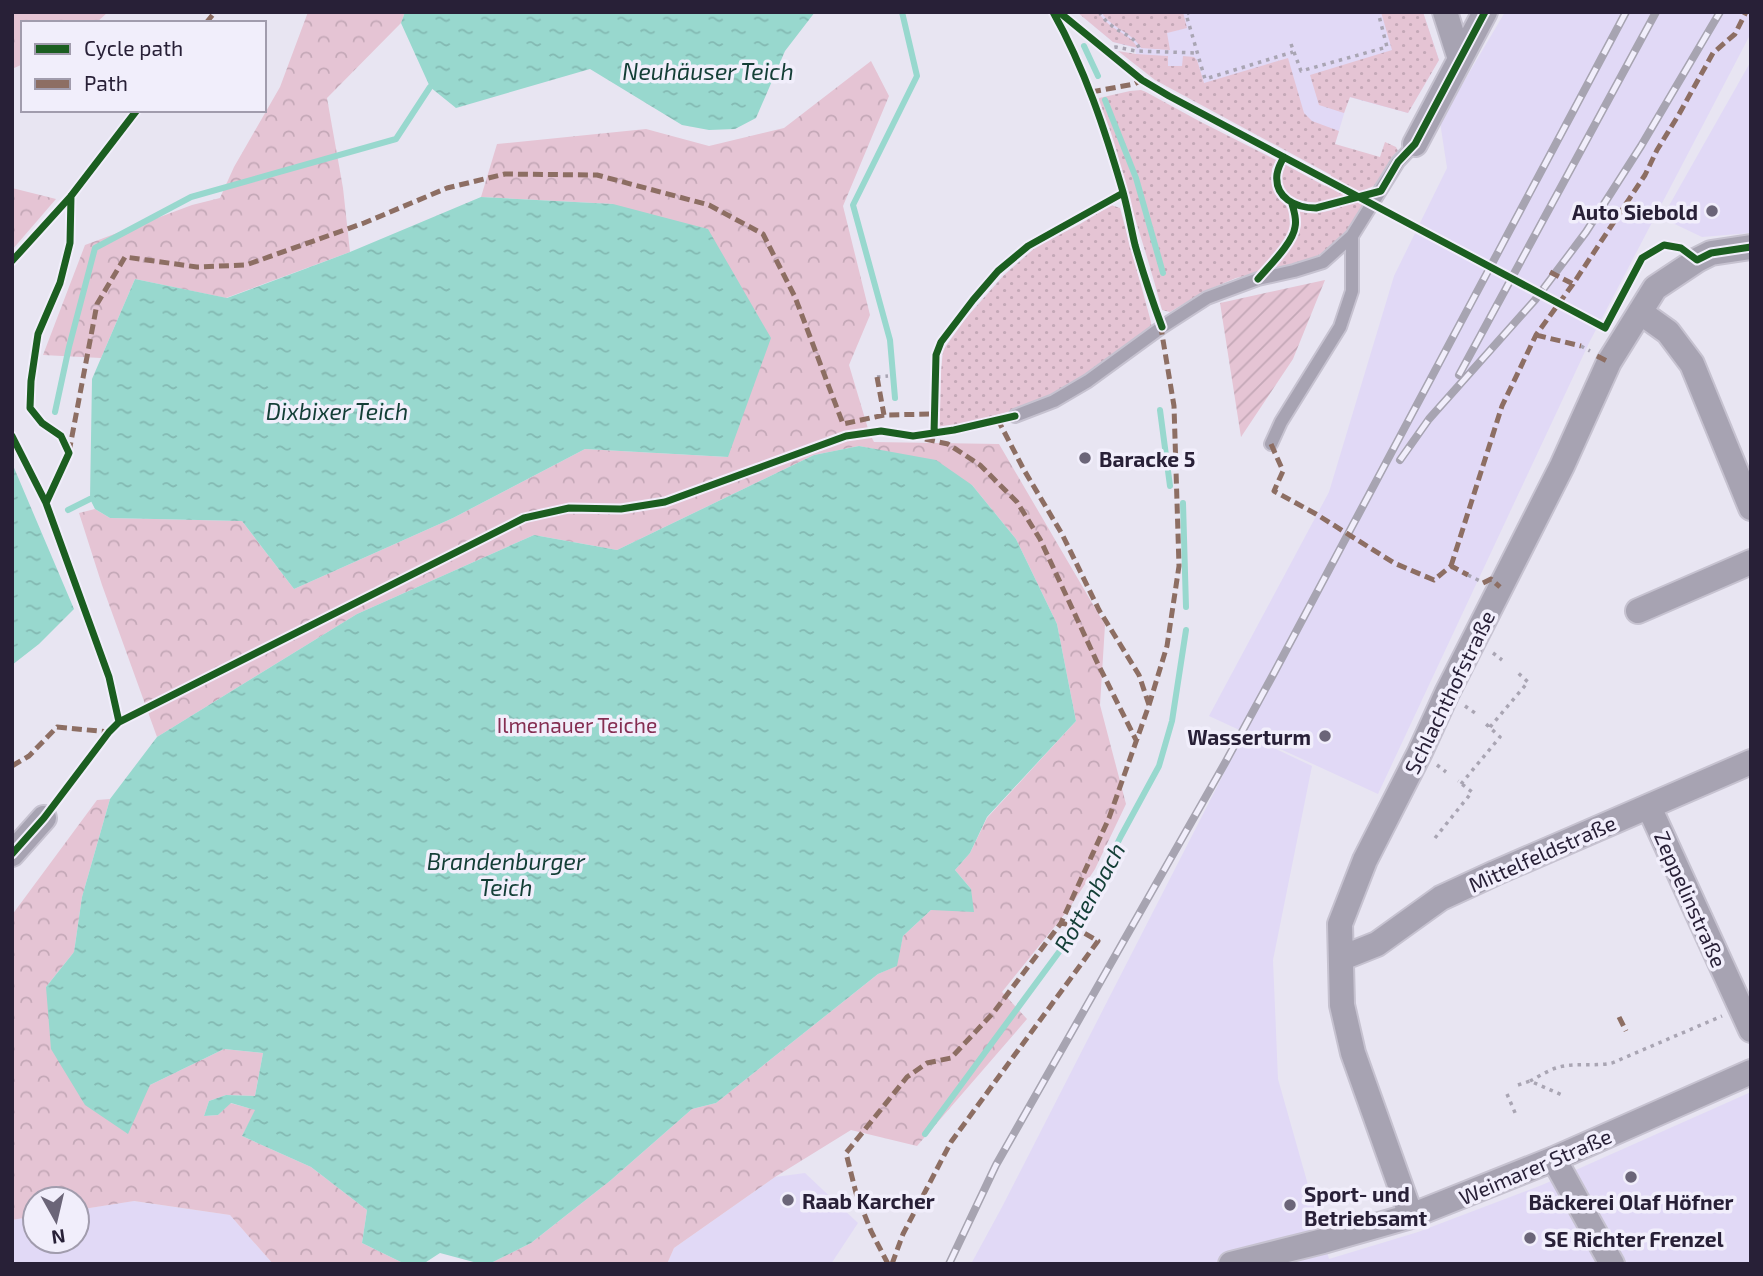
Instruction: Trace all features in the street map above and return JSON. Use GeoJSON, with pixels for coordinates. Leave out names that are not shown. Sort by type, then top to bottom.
{"type":"FeatureCollection","features":[{"type":"Feature","properties":{"kind":"street"},"geometry":{"type":"LineString","coordinates":[[1445,12],[1460,59]]}},
{"type":"Feature","properties":{"kind":"street"},"geometry":{"type":"LineString","coordinates":[[1415,145],[1485,12]]}},
{"type":"Feature","properties":{"kind":"street","name":"Schlachthofstraße"},"geometry":{"type":"LineString","coordinates":[[1411,1216],[1353,1052],[1342,1005],[1340,924],[1365,860],[1556,478],[1609,362],[1655,288],[1711,253],[1751,247]]}},
{"type":"Feature","properties":{"kind":"street"},"geometry":{"type":"LineString","coordinates":[[1640,312],[1668,332],[1692,364],[1751,508]]}},
{"type":"Feature","properties":{"kind":"street"},"geometry":{"type":"LineString","coordinates":[[1638,611],[1751,562]]}},
{"type":"Feature","properties":{"kind":"street","name":"Mittelfeldstraße"},"geometry":{"type":"LineString","coordinates":[[1342,958],[1377,944],[1441,898],[1751,762]]}},
{"type":"Feature","properties":{"kind":"street","name":"Zeppelinstraße"},"geometry":{"type":"LineString","coordinates":[[1649,807],[1751,1030]]}},
{"type":"Feature","properties":{"kind":"street"},"geometry":{"type":"LineString","coordinates":[[12,854],[44,818]]}},
{"type":"Feature","properties":{"kind":"street","name":"Weimarer Straße"},"geometry":{"type":"LineString","coordinates":[[1231,1264],[1411,1216],[1554,1159],[1751,1072]]}},
{"type":"Feature","properties":{"kind":"street"},"geometry":{"type":"LineString","coordinates":[[1554,1159],[1612,1264]]}},
{"type":"Feature","properties":{"kind":"lane"},"geometry":{"type":"LineString","coordinates":[[1015,416],[1054,401],[1088,381],[1207,298],[1258,279],[1322,262],[1352,236],[1398,162],[1415,145]]}},
{"type":"Feature","properties":{"kind":"lane"},"geometry":{"type":"LineString","coordinates":[[1271,444],[1281,422],[1340,327],[1352,291],[1352,236]]}},
{"type":"Feature","properties":{"kind":"path"},"geometry":{"type":"LineString","coordinates":[[1099,12],[1110,25],[1134,39],[1140,51]]}},
{"type":"Feature","properties":{"kind":"path"},"geometry":{"type":"LineString","coordinates":[[1190,12],[1186,14],[1205,79],[1293,52]]}},
{"type":"Feature","properties":{"kind":"path"},"geometry":{"type":"LineString","coordinates":[[1291,44],[1301,74],[1387,47],[1378,12]]}},
{"type":"Feature","properties":{"kind":"path"},"geometry":{"type":"LineString","coordinates":[[1106,49],[1116,47],[1140,51],[1197,53]]}},
{"type":"Feature","properties":{"kind":"path"},"geometry":{"type":"LineString","coordinates":[[877,377],[888,376]]}},
{"type":"Feature","properties":{"kind":"path"},"geometry":{"type":"LineString","coordinates":[[1468,575],[1483,583]]}},
{"type":"Feature","properties":{"kind":"path"},"geometry":{"type":"LineString","coordinates":[[1435,838],[1472,792],[1459,783],[1500,737],[1488,725],[1528,682],[1516,671]]}},
{"type":"Feature","properties":{"kind":"path"},"geometry":{"type":"LineString","coordinates":[[1518,1085],[1556,1068],[1612,1063],[1719,1017]]}},
{"type":"Feature","properties":{"kind":"path"},"geometry":{"type":"LineString","coordinates":[[1530,1081],[1562,1095]]}},
{"type":"Feature","properties":{"kind":"path"},"geometry":{"type":"LineString","coordinates":[[1507,1094],[1516,1115]]}},
{"type":"Feature","properties":{"kind":"shaded area"},"geometry":{"type":"Polygon","coordinates":[[[1077,12],[1423,12],[1439,60],[1408,113],[1349,97],[1335,144],[1136,54],[1135,48],[1113,42],[1077,12]]]}},
{"type":"Feature","properties":{"kind":"shaded area"},"geometry":{"type":"Polygon","coordinates":[[[1505,12],[1751,12],[1751,33],[1589,343],[1378,794],[1209,716],[1329,492],[1394,276],[1447,168],[1440,122],[1505,12]]]}},
{"type":"Feature","properties":{"kind":"shaded area"},"geometry":{"type":"Polygon","coordinates":[[[1751,61],[1751,233],[1702,237],[1662,218],[1751,61]]]}},
{"type":"Feature","properties":{"kind":"shaded area"},"geometry":{"type":"Polygon","coordinates":[[[1244,734],[1312,766],[1273,960],[1278,1079],[1329,1259],[1418,1232],[1542,1185],[1751,1092],[1751,1264],[971,1264],[1244,734]]]}},
{"type":"Feature","properties":{"kind":"shaded area","name":"Raab Karcher"},"geometry":{"type":"Polygon","coordinates":[[[805,1173],[858,1223],[831,1264],[667,1264],[674,1248],[775,1177],[805,1173]]]}},
{"type":"Feature","properties":{"kind":"shaded area"},"geometry":{"type":"Polygon","coordinates":[[[133,1201],[230,1215],[273,1264],[12,1264],[12,1220],[21,1218],[21,1255],[91,1255],[91,1208],[133,1201]]]}},
{"type":"Feature","properties":{"kind":"green space"},"geometry":{"type":"Polygon","coordinates":[[[12,12],[108,12],[98,21],[21,21],[21,65],[12,69],[12,12]]]}},
{"type":"Feature","properties":{"kind":"green space"},"geometry":{"type":"Polygon","coordinates":[[[308,12],[405,12],[401,23],[327,98],[343,188],[350,252],[226,298],[135,279],[101,358],[43,355],[85,245],[192,205],[220,198],[234,167],[280,87],[308,12]]]}},
{"type":"Feature","properties":{"kind":"green space"},"geometry":{"type":"Polygon","coordinates":[[[1077,12],[1098,12],[1108,24],[1134,42],[1138,48],[1113,42],[1077,12]]]}},
{"type":"Feature","properties":{"kind":"green space"},"geometry":{"type":"Polygon","coordinates":[[[1101,12],[1183,12],[1187,28],[1167,33],[1170,50],[1141,48],[1101,12]]]}},
{"type":"Feature","properties":{"kind":"green space"},"geometry":{"type":"Polygon","coordinates":[[[1381,12],[1423,12],[1439,60],[1408,113],[1350,97],[1344,113],[1319,105],[1310,75],[1392,50],[1381,12]]]}},
{"type":"Feature","properties":{"kind":"green space"},"geometry":{"type":"Polygon","coordinates":[[[1118,51],[1168,56],[1168,66],[1182,66],[1183,56],[1194,57],[1204,83],[1288,58],[1304,113],[1312,121],[1339,131],[1335,144],[1380,157],[1385,142],[1396,147],[1398,151],[1379,184],[1330,202],[1304,204],[1283,188],[1281,177],[1284,164],[1325,186],[1331,175],[1155,80],[1118,51]]]}},
{"type":"Feature","properties":{"kind":"green space"},"geometry":{"type":"Polygon","coordinates":[[[871,61],[889,96],[843,206],[870,315],[849,365],[869,432],[874,442],[999,444],[1105,625],[1100,705],[1126,804],[1095,869],[1068,910],[1002,992],[1027,1019],[917,1146],[851,1130],[775,1177],[674,1248],[667,1264],[489,1264],[531,1243],[611,1180],[692,1109],[716,1103],[878,974],[896,966],[903,936],[931,910],[971,889],[955,870],[970,853],[987,818],[1076,721],[1057,624],[1016,539],[972,485],[894,453],[859,446],[814,455],[617,550],[534,535],[357,614],[157,737],[79,513],[95,509],[110,518],[242,521],[294,589],[453,518],[585,449],[728,457],[613,204],[481,197],[497,144],[646,129],[709,146],[784,128],[871,61]]]}},
{"type":"Feature","properties":{"kind":"green space"},"geometry":{"type":"Polygon","coordinates":[[[1141,90],[1276,160],[1272,169],[1274,189],[1289,210],[1290,227],[1287,237],[1258,273],[1236,278],[1205,291],[1170,312],[1162,310],[1113,137],[1098,104],[1099,98],[1141,90]]]}},
{"type":"Feature","properties":{"kind":"green space"},"geometry":{"type":"Polygon","coordinates":[[[12,188],[56,199],[12,250],[12,188]]]}},
{"type":"Feature","properties":{"kind":"green space"},"geometry":{"type":"Polygon","coordinates":[[[1364,198],[1369,200],[1350,227],[1321,254],[1276,268],[1296,237],[1298,211],[1324,212],[1364,198]]]}},
{"type":"Feature","properties":{"kind":"green space"},"geometry":{"type":"Polygon","coordinates":[[[1111,205],[1120,208],[1152,331],[1093,374],[1052,395],[1017,409],[959,426],[938,427],[943,350],[966,318],[1004,275],[1037,246],[1111,205]]]}},
{"type":"Feature","properties":{"kind":"green space"},"geometry":{"type":"Polygon","coordinates":[[[1325,280],[1293,359],[1241,437],[1220,303],[1325,280]]]}},
{"type":"Feature","properties":{"kind":"green space"},"geometry":{"type":"Polygon","coordinates":[[[110,799],[82,897],[74,952],[46,987],[150,1085],[224,1049],[263,1053],[255,1096],[226,1095],[209,1101],[204,1116],[218,1115],[230,1103],[256,1110],[242,1136],[311,1167],[367,1210],[362,1243],[405,1264],[273,1264],[230,1215],[134,1201],[91,1208],[91,1185],[21,1185],[21,1218],[12,1220],[12,915],[97,800],[110,799]]]}},
{"type":"Feature","properties":{"kind":"water","name":"Neuhäuser Teich"},"geometry":{"type":"Polygon","coordinates":[[[405,12],[815,12],[785,51],[756,118],[735,129],[709,130],[682,125],[590,69],[456,108],[430,87],[401,23],[405,12]]]}},
{"type":"Feature","properties":{"kind":"water","name":"Dixbixer Teich"},"geometry":{"type":"Polygon","coordinates":[[[481,197],[613,204],[708,229],[771,338],[728,457],[585,449],[453,518],[294,589],[242,521],[110,518],[95,509],[90,499],[92,379],[135,279],[227,298],[350,252],[481,197]]]}},
{"type":"Feature","properties":{"kind":"water","name":"Brandenburger Teich"},"geometry":{"type":"Polygon","coordinates":[[[859,446],[936,460],[972,485],[1016,539],[1057,624],[1076,721],[987,817],[970,853],[955,870],[971,889],[974,912],[931,910],[903,936],[897,966],[878,974],[716,1103],[692,1109],[611,1180],[531,1243],[489,1264],[440,1253],[423,1264],[405,1264],[362,1243],[367,1210],[311,1167],[242,1136],[255,1110],[231,1103],[218,1115],[204,1116],[209,1101],[226,1095],[255,1096],[263,1053],[224,1049],[150,1085],[128,1134],[85,1105],[51,1049],[46,987],[74,952],[82,897],[110,799],[157,737],[357,614],[534,535],[617,550],[814,455],[859,446]]]}},
{"type":"Feature","properties":{"kind":"water"},"geometry":{"type":"Polygon","coordinates":[[[12,463],[74,609],[39,644],[12,665],[12,463]]]}},
{"type":"Feature","properties":{"kind":"waterway"},"geometry":{"type":"LineString","coordinates":[[895,398],[890,340],[853,205],[917,76],[902,12]]}},
{"type":"Feature","properties":{"kind":"waterway","name":"Rottenbach"},"geometry":{"type":"LineString","coordinates":[[1084,46],[1098,76]]}},
{"type":"Feature","properties":{"kind":"waterway"},"geometry":{"type":"LineString","coordinates":[[55,412],[95,248],[191,197],[396,139],[430,87]]}},
{"type":"Feature","properties":{"kind":"waterway","name":"Rottenbach"},"geometry":{"type":"LineString","coordinates":[[1105,100],[1136,178],[1163,273]]}},
{"type":"Feature","properties":{"kind":"waterway","name":"Rottenbach"},"geometry":{"type":"LineString","coordinates":[[1160,410],[1170,486]]}},
{"type":"Feature","properties":{"kind":"waterway"},"geometry":{"type":"LineString","coordinates":[[68,510],[90,499]]}},
{"type":"Feature","properties":{"kind":"waterway","name":"Rottenbach"},"geometry":{"type":"LineString","coordinates":[[1183,503],[1186,607]]}},
{"type":"Feature","properties":{"kind":"waterway","name":"Rottenbach"},"geometry":{"type":"LineString","coordinates":[[925,1134],[1073,933],[1159,766],[1172,721],[1186,630]]}},
{"type":"Feature","properties":{"kind":"railway"},"geometry":{"type":"LineString","coordinates":[[949,1264],[996,1165],[1225,763],[1626,12]]}},
{"type":"Feature","properties":{"kind":"railway"},"geometry":{"type":"LineString","coordinates":[[1459,375],[1656,12]]}},
{"type":"Feature","properties":{"kind":"railway"},"geometry":{"type":"LineString","coordinates":[[1400,460],[1429,419],[1535,300],[1586,232],[1641,146],[1720,12]]}},
{"type":"Feature","properties":{"kind":"marked path"},"geometry":{"type":"LineString","coordinates":[[208,21],[215,12]]}},
{"type":"Feature","properties":{"kind":"marked path"},"geometry":{"type":"LineString","coordinates":[[1451,566],[1502,406],[1536,335],[1645,175],[1713,53],[1735,34],[1746,12]]}},
{"type":"Feature","properties":{"kind":"marked path"},"geometry":{"type":"LineString","coordinates":[[1091,92],[1142,80]]}},
{"type":"Feature","properties":{"kind":"marked path"},"geometry":{"type":"LineString","coordinates":[[69,452],[97,304],[125,257],[197,267],[246,265],[364,223],[447,188],[505,174],[597,175],[709,205],[763,234],[795,297],[843,424],[884,415],[934,414]]}},
{"type":"Feature","properties":{"kind":"marked path"},"geometry":{"type":"LineString","coordinates":[[1550,272],[1573,284]]}},
{"type":"Feature","properties":{"kind":"marked path"},"geometry":{"type":"LineString","coordinates":[[1149,705],[1167,646],[1179,566],[1174,406],[1160,322]]}},
{"type":"Feature","properties":{"kind":"marked path"},"geometry":{"type":"LineString","coordinates":[[1536,335],[1581,346]]}},
{"type":"Feature","properties":{"kind":"marked path"},"geometry":{"type":"LineString","coordinates":[[1597,356],[1609,362]]}},
{"type":"Feature","properties":{"kind":"marked path"},"geometry":{"type":"LineString","coordinates":[[877,377],[884,415]]}},
{"type":"Feature","properties":{"kind":"marked path"},"geometry":{"type":"LineString","coordinates":[[888,1264],[856,1193],[846,1153],[907,1077],[927,1063],[951,1058],[994,1012],[1061,923],[1109,818],[1149,705],[1139,675],[1099,610],[1062,534],[998,420]]}},
{"type":"Feature","properties":{"kind":"marked path"},"geometry":{"type":"LineString","coordinates":[[925,439],[948,444],[980,465],[1017,502],[1040,539],[1137,742]]}},
{"type":"Feature","properties":{"kind":"marked path"},"geometry":{"type":"LineString","coordinates":[[1271,444],[1283,471],[1274,491],[1394,563],[1434,580],[1451,566],[1468,575]]}},
{"type":"Feature","properties":{"kind":"marked path"},"geometry":{"type":"LineString","coordinates":[[1483,583],[1491,579],[1500,587]]}},
{"type":"Feature","properties":{"kind":"marked path"},"geometry":{"type":"LineString","coordinates":[[12,766],[29,756],[57,727],[109,732]]}},
{"type":"Feature","properties":{"kind":"marked path"},"geometry":{"type":"LineString","coordinates":[[892,1264],[903,1234],[951,1142],[1098,941],[1070,925],[1061,923]]}},
{"type":"Feature","properties":{"kind":"marked path"},"geometry":{"type":"LineString","coordinates":[[1619,1017],[1626,1031]]}},
{"type":"Feature","properties":{"kind":"cycle path"},"geometry":{"type":"LineString","coordinates":[[1053,12],[1075,55],[1101,123],[1123,192],[1135,245],[1162,327]]}},
{"type":"Feature","properties":{"kind":"cycle path"},"geometry":{"type":"LineString","coordinates":[[1059,12],[1142,80],[1169,96],[1605,328],[1642,258],[1664,245],[1681,248],[1697,260],[1711,253],[1751,247]]}},
{"type":"Feature","properties":{"kind":"cycle path"},"geometry":{"type":"LineString","coordinates":[[1284,157],[1277,174],[1277,182],[1283,195],[1294,204],[1316,208],[1381,191],[1398,162],[1415,144],[1485,12]]}},
{"type":"Feature","properties":{"kind":"cycle path"},"geometry":{"type":"LineString","coordinates":[[12,261],[71,196],[135,112]]}},
{"type":"Feature","properties":{"kind":"cycle path"},"geometry":{"type":"LineString","coordinates":[[934,433],[936,355],[941,342],[973,300],[998,271],[1028,246],[1123,193]]}},
{"type":"Feature","properties":{"kind":"cycle path"},"geometry":{"type":"LineString","coordinates":[[46,503],[69,453],[61,436],[42,423],[30,408],[31,381],[38,334],[60,283],[70,243],[71,196]]}},
{"type":"Feature","properties":{"kind":"cycle path"},"geometry":{"type":"LineString","coordinates":[[1258,279],[1290,240],[1296,221],[1292,204]]}},
{"type":"Feature","properties":{"kind":"cycle path"},"geometry":{"type":"LineString","coordinates":[[12,854],[44,818],[119,722],[524,518],[569,508],[621,509],[665,502],[846,436],[881,431],[913,436],[1015,416]]}},
{"type":"Feature","properties":{"kind":"cycle path"},"geometry":{"type":"LineString","coordinates":[[12,436],[46,503],[109,677],[119,722]]}},
{"type":"Feature","properties":{"kind":"place","name":"Auto Siebold"},"geometry":{"type":"Point","coordinates":[1712,211]}},
{"type":"Feature","properties":{"kind":"place","name":"Baracke 5"},"geometry":{"type":"Point","coordinates":[1085,458]}},
{"type":"Feature","properties":{"kind":"place","name":"Wasserturm"},"geometry":{"type":"Point","coordinates":[1325,736]}},
{"type":"Feature","properties":{"kind":"place","name":"Bäckerei Olaf Höfner"},"geometry":{"type":"Point","coordinates":[1631,1177]}},
{"type":"Feature","properties":{"kind":"place","name":"Raab Karcher"},"geometry":{"type":"Point","coordinates":[788,1200]}},
{"type":"Feature","properties":{"kind":"place","name":"Sport- und Betriebsamt"},"geometry":{"type":"Point","coordinates":[1290,1205]}},
{"type":"Feature","properties":{"kind":"place","name":"SE Richter Frenzel"},"geometry":{"type":"Point","coordinates":[1530,1238]}},
{"type":"Feature","properties":{"kind":"park label","name":"Ilmenauer Teiche"},"geometry":{"type":"Point","coordinates":[577,724]}}]}
